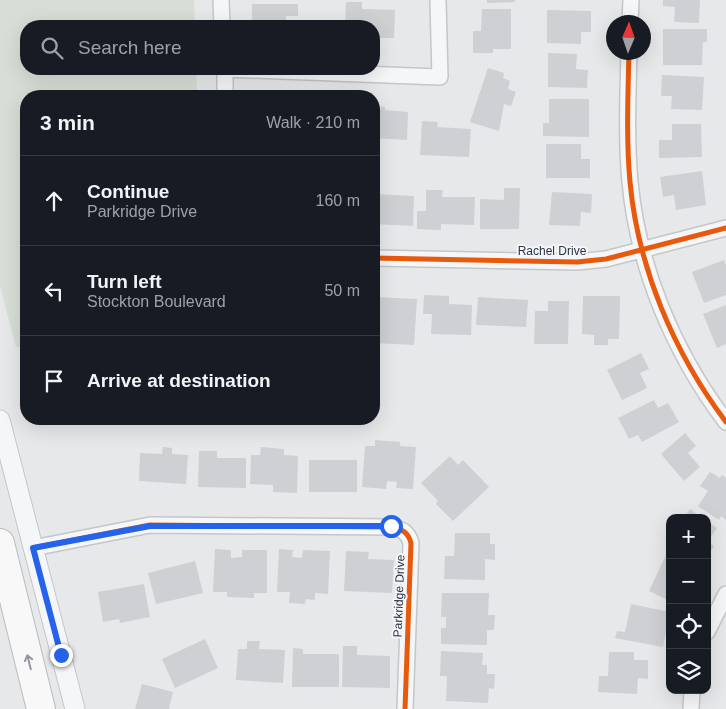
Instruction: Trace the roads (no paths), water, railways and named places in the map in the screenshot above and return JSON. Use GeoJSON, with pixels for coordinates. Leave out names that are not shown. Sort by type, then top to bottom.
{"type":"FeatureCollection","features":[{"type":"Feature","properties":{"kind":"highway"},"geometry":{"type":"LineString","coordinates":[[0,543],[41,709]]}},
{"type":"Feature","properties":{"kind":"street"},"geometry":{"type":"LineString","coordinates":[[220,0],[222,20]]}},
{"type":"Feature","properties":{"kind":"street"},"geometry":{"type":"LineString","coordinates":[[380,74],[440,76],[438,0]]}},
{"type":"Feature","properties":{"kind":"street"},"geometry":{"type":"LineString","coordinates":[[630,15],[631,0]]}},
{"type":"Feature","properties":{"kind":"street"},"geometry":{"type":"LineString","coordinates":[[629,60],[627,132],[630,183],[643,250],[671,330],[690,368],[726,422]]}},
{"type":"Feature","properties":{"kind":"street"},"geometry":{"type":"LineString","coordinates":[[225,75],[225,90]]}},
{"type":"Feature","properties":{"kind":"street","name":"Rachel Drive"},"geometry":{"type":"LineString","coordinates":[[380,258],[577,262],[606,259],[726,228]]}},
{"type":"Feature","properties":{"kind":"street"},"geometry":{"type":"LineString","coordinates":[[0,420],[75,709]]}},
{"type":"Feature","properties":{"kind":"street","name":"Parkridge Drive"},"geometry":{"type":"LineString","coordinates":[[33,548],[150,526],[391,526],[402,530],[409,535],[411,543],[406,709]]}},
{"type":"Feature","properties":{"kind":"street"},"geometry":{"type":"LineString","coordinates":[[711,624],[726,594]]}},
{"type":"Feature","properties":{"kind":"street"},"geometry":{"type":"LineString","coordinates":[[691,707],[692,694]]}}]}
